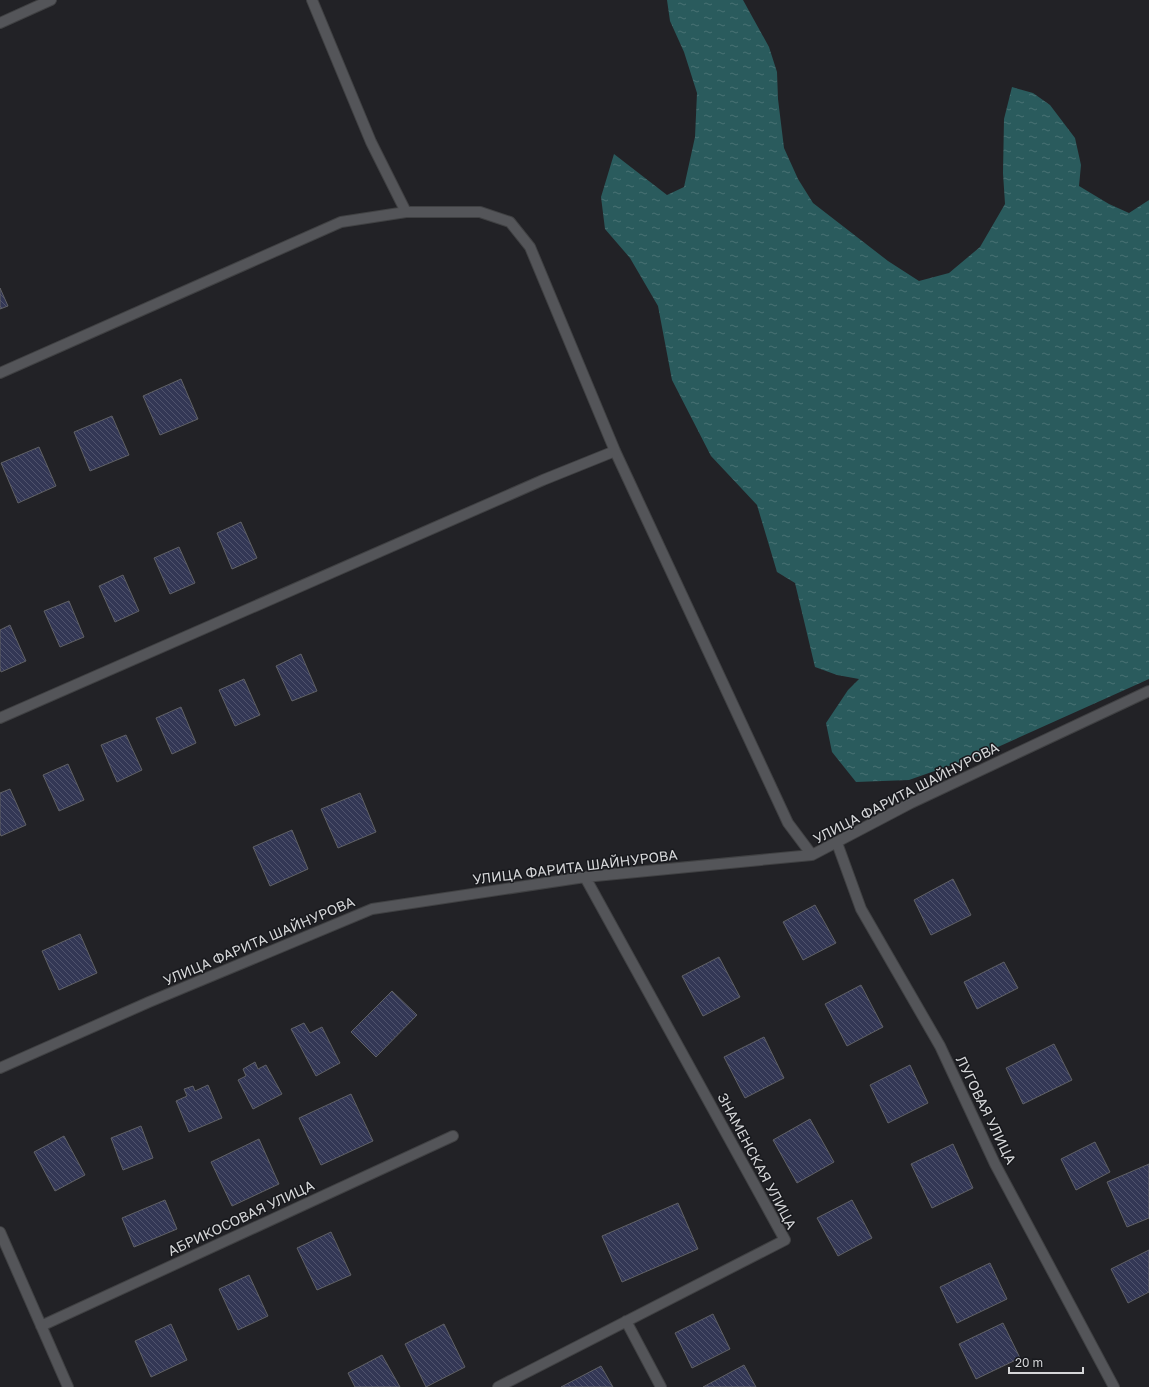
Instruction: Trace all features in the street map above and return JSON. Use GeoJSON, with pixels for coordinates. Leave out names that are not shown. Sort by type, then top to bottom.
{"type":"FeatureCollection","features":[{"type":"Feature","properties":{"kind":"street"},"geometry":{"type":"LineString","coordinates":[[0,23],[51,0]]}},
{"type":"Feature","properties":{"kind":"street"},"geometry":{"type":"LineString","coordinates":[[312,0],[371,142],[406,212]]}},
{"type":"Feature","properties":{"kind":"street"},"geometry":{"type":"LineString","coordinates":[[0,373],[341,222],[406,212],[480,212],[510,222],[530,247],[615,451],[788,823],[812,855]]}},
{"type":"Feature","properties":{"kind":"street"},"geometry":{"type":"LineString","coordinates":[[0,718],[543,480],[615,451]]}},
{"type":"Feature","properties":{"kind":"street","name":"УЛИЦА ФАРИТА ШАЙНУРОВА"},"geometry":{"type":"LineString","coordinates":[[0,1068],[149,1002],[372,909],[585,877],[812,855],[911,803],[1149,691]]}},
{"type":"Feature","properties":{"kind":"street","name":"ЛУГОВАЯ УЛИЦА"},"geometry":{"type":"LineString","coordinates":[[837,843],[861,909],[940,1046],[995,1164],[1114,1387]]}},
{"type":"Feature","properties":{"kind":"street","name":"ЗНАМЕНСКАЯ УЛИЦА"},"geometry":{"type":"LineString","coordinates":[[498,1387],[785,1240],[585,877]]}},
{"type":"Feature","properties":{"kind":"street","name":"АБРИКОСОВАЯ УЛИЦА"},"geometry":{"type":"LineString","coordinates":[[41,1326],[453,1136]]}},
{"type":"Feature","properties":{"kind":"street"},"geometry":{"type":"LineString","coordinates":[[0,1232],[68,1387]]}},
{"type":"Feature","properties":{"kind":"street"},"geometry":{"type":"LineString","coordinates":[[626,1321],[661,1387]]}},
{"type":"Feature","properties":{"kind":"water"},"geometry":{"type":"Polygon","coordinates":[[[667,0],[743,0],[769,47],[777,72],[778,99],[784,148],[798,179],[813,203],[888,261],[919,281],[949,273],[980,247],[1005,204],[1003,173],[1004,119],[1012,87],[1033,93],[1050,105],[1075,138],[1081,165],[1079,186],[1109,204],[1129,213],[1149,200],[1149,679],[980,755],[909,780],[856,782],[832,752],[826,723],[848,690],[859,679],[837,675],[815,667],[795,583],[777,572],[757,505],[711,456],[672,380],[658,306],[630,258],[605,229],[601,197],[614,154],[667,195],[684,187],[695,137],[697,93],[684,52],[670,21],[667,0]]]}},
{"type":"Feature","properties":{"kind":"building"},"geometry":{"type":"Polygon","coordinates":[[[0,288],[8,306],[0,309],[0,288]]]}},
{"type":"Feature","properties":{"kind":"building"},"geometry":{"type":"Polygon","coordinates":[[[181,379],[198,419],[160,435],[143,396],[181,379]]]}},
{"type":"Feature","properties":{"kind":"building"},"geometry":{"type":"Polygon","coordinates":[[[112,416],[129,455],[90,471],[74,432],[112,416]]]}},
{"type":"Feature","properties":{"kind":"building"},"geometry":{"type":"Polygon","coordinates":[[[39,447],[56,486],[18,503],[1,463],[39,447]]]}},
{"type":"Feature","properties":{"kind":"building"},"geometry":{"type":"Polygon","coordinates":[[[241,522],[257,558],[232,569],[217,533],[241,522]]]}},
{"type":"Feature","properties":{"kind":"building"},"geometry":{"type":"Polygon","coordinates":[[[179,547],[195,583],[170,594],[154,558],[179,547]]]}},
{"type":"Feature","properties":{"kind":"building"},"geometry":{"type":"Polygon","coordinates":[[[123,575],[139,611],[115,622],[99,586],[123,575]]]}},
{"type":"Feature","properties":{"kind":"building"},"geometry":{"type":"Polygon","coordinates":[[[69,601],[84,637],[60,647],[44,611],[69,601]]]}},
{"type":"Feature","properties":{"kind":"building"},"geometry":{"type":"Polygon","coordinates":[[[10,625],[26,661],[1,672],[0,630],[10,625]]]}},
{"type":"Feature","properties":{"kind":"building"},"geometry":{"type":"Polygon","coordinates":[[[301,654],[317,691],[292,701],[276,666],[301,654]]]}},
{"type":"Feature","properties":{"kind":"building"},"geometry":{"type":"Polygon","coordinates":[[[244,679],[260,715],[235,726],[219,690],[244,679]]]}},
{"type":"Feature","properties":{"kind":"building"},"geometry":{"type":"Polygon","coordinates":[[[181,707],[196,743],[172,754],[156,718],[181,707]]]}},
{"type":"Feature","properties":{"kind":"building"},"geometry":{"type":"Polygon","coordinates":[[[126,735],[142,770],[117,782],[101,745],[126,735]]]}},
{"type":"Feature","properties":{"kind":"building"},"geometry":{"type":"Polygon","coordinates":[[[68,764],[84,800],[59,811],[43,775],[68,764]]]}},
{"type":"Feature","properties":{"kind":"building"},"geometry":{"type":"Polygon","coordinates":[[[10,789],[26,825],[1,836],[0,793],[10,789]]]}},
{"type":"Feature","properties":{"kind":"building"},"geometry":{"type":"Polygon","coordinates":[[[360,793],[376,832],[338,848],[321,809],[360,793]]]}},
{"type":"Feature","properties":{"kind":"building"},"geometry":{"type":"Polygon","coordinates":[[[292,830],[308,869],[270,886],[253,847],[292,830]]]}},
{"type":"Feature","properties":{"kind":"building"},"geometry":{"type":"Polygon","coordinates":[[[953,879],[971,915],[931,935],[914,900],[953,879]]]}},
{"type":"Feature","properties":{"kind":"building"},"geometry":{"type":"Polygon","coordinates":[[[815,905],[836,943],[803,960],[783,922],[815,905]]]}},
{"type":"Feature","properties":{"kind":"building"},"geometry":{"type":"Polygon","coordinates":[[[80,934],[97,973],[59,990],[42,951],[80,934]]]}},
{"type":"Feature","properties":{"kind":"building"},"geometry":{"type":"Polygon","coordinates":[[[719,957],[740,997],[703,1016],[682,976],[719,957]]]}},
{"type":"Feature","properties":{"kind":"building"},"geometry":{"type":"Polygon","coordinates":[[[1004,962],[1018,988],[977,1009],[964,982],[1004,962]]]}},
{"type":"Feature","properties":{"kind":"building"},"geometry":{"type":"Polygon","coordinates":[[[861,985],[883,1027],[847,1046],[825,1004],[861,985]]]}},
{"type":"Feature","properties":{"kind":"building"},"geometry":{"type":"Polygon","coordinates":[[[392,991],[417,1015],[376,1057],[351,1032],[392,991]]]}},
{"type":"Feature","properties":{"kind":"building"},"geometry":{"type":"Polygon","coordinates":[[[304,1023],[310,1033],[322,1027],[340,1063],[316,1076],[291,1029],[304,1023]]]}},
{"type":"Feature","properties":{"kind":"building"},"geometry":{"type":"Polygon","coordinates":[[[764,1037],[784,1078],[745,1098],[724,1057],[764,1037]]]}},
{"type":"Feature","properties":{"kind":"building"},"geometry":{"type":"Polygon","coordinates":[[[1054,1044],[1072,1080],[1023,1104],[1006,1068],[1054,1044]]]}},
{"type":"Feature","properties":{"kind":"building"},"geometry":{"type":"Polygon","coordinates":[[[255,1062],[258,1069],[266,1065],[282,1094],[253,1109],[238,1080],[246,1076],[243,1069],[255,1062]]]}},
{"type":"Feature","properties":{"kind":"building"},"geometry":{"type":"Polygon","coordinates":[[[910,1065],[928,1103],[888,1123],[870,1085],[910,1065]]]}},
{"type":"Feature","properties":{"kind":"building"},"geometry":{"type":"Polygon","coordinates":[[[208,1085],[222,1118],[189,1132],[176,1101],[187,1096],[184,1089],[193,1086],[195,1091],[208,1085]]]}},
{"type":"Feature","properties":{"kind":"building"},"geometry":{"type":"Polygon","coordinates":[[[351,1094],[373,1141],[321,1165],[299,1118],[351,1094]]]}},
{"type":"Feature","properties":{"kind":"building"},"geometry":{"type":"Polygon","coordinates":[[[810,1119],[834,1162],[797,1183],[773,1140],[810,1119]]]}},
{"type":"Feature","properties":{"kind":"building"},"geometry":{"type":"Polygon","coordinates":[[[141,1126],[153,1158],[123,1170],[111,1138],[141,1126]]]}},
{"type":"Feature","properties":{"kind":"building"},"geometry":{"type":"Polygon","coordinates":[[[64,1136],[85,1175],[55,1191],[34,1152],[64,1136]]]}},
{"type":"Feature","properties":{"kind":"building"},"geometry":{"type":"Polygon","coordinates":[[[259,1139],[279,1184],[232,1206],[211,1162],[259,1139]]]}},
{"type":"Feature","properties":{"kind":"building"},"geometry":{"type":"Polygon","coordinates":[[[1095,1142],[1110,1172],[1076,1190],[1061,1159],[1095,1142]]]}},
{"type":"Feature","properties":{"kind":"building"},"geometry":{"type":"Polygon","coordinates":[[[953,1144],[973,1188],[932,1208],[911,1164],[953,1144]]]}},
{"type":"Feature","properties":{"kind":"building"},"geometry":{"type":"Polygon","coordinates":[[[1149,1164],[1149,1218],[1127,1227],[1107,1182],[1149,1164]]]}},
{"type":"Feature","properties":{"kind":"building"},"geometry":{"type":"Polygon","coordinates":[[[165,1200],[177,1229],[134,1247],[122,1218],[165,1200]]]}},
{"type":"Feature","properties":{"kind":"building"},"geometry":{"type":"Polygon","coordinates":[[[852,1200],[872,1238],[838,1256],[817,1218],[852,1200]]]}},
{"type":"Feature","properties":{"kind":"building"},"geometry":{"type":"Polygon","coordinates":[[[678,1203],[698,1249],[622,1282],[602,1236],[678,1203]]]}},
{"type":"Feature","properties":{"kind":"building"},"geometry":{"type":"Polygon","coordinates":[[[331,1232],[351,1275],[317,1290],[297,1248],[331,1232]]]}},
{"type":"Feature","properties":{"kind":"building"},"geometry":{"type":"Polygon","coordinates":[[[1149,1250],[1149,1292],[1128,1303],[1111,1269],[1149,1250]]]}},
{"type":"Feature","properties":{"kind":"building"},"geometry":{"type":"Polygon","coordinates":[[[990,1263],[1007,1299],[957,1323],[940,1287],[990,1263]]]}},
{"type":"Feature","properties":{"kind":"building"},"geometry":{"type":"Polygon","coordinates":[[[249,1275],[268,1316],[238,1330],[219,1289],[249,1275]]]}},
{"type":"Feature","properties":{"kind":"building"},"geometry":{"type":"Polygon","coordinates":[[[713,1314],[730,1349],[692,1368],[675,1333],[713,1314]]]}},
{"type":"Feature","properties":{"kind":"building"},"geometry":{"type":"Polygon","coordinates":[[[1003,1323],[1020,1358],[976,1379],[959,1344],[1003,1323]]]}},
{"type":"Feature","properties":{"kind":"building"},"geometry":{"type":"Polygon","coordinates":[[[171,1324],[187,1360],[151,1377],[135,1341],[171,1324]]]}},
{"type":"Feature","properties":{"kind":"building"},"geometry":{"type":"Polygon","coordinates":[[[444,1324],[465,1367],[426,1387],[405,1344],[444,1324]]]}},
{"type":"Feature","properties":{"kind":"building"},"geometry":{"type":"Polygon","coordinates":[[[382,1355],[400,1387],[355,1387],[348,1373],[382,1355]]]}},
{"type":"Feature","properties":{"kind":"building"},"geometry":{"type":"Polygon","coordinates":[[[744,1365],[756,1387],[703,1387],[744,1365]]]}},
{"type":"Feature","properties":{"kind":"building"},"geometry":{"type":"Polygon","coordinates":[[[601,1366],[613,1387],[561,1387],[601,1366]]]}}]}
